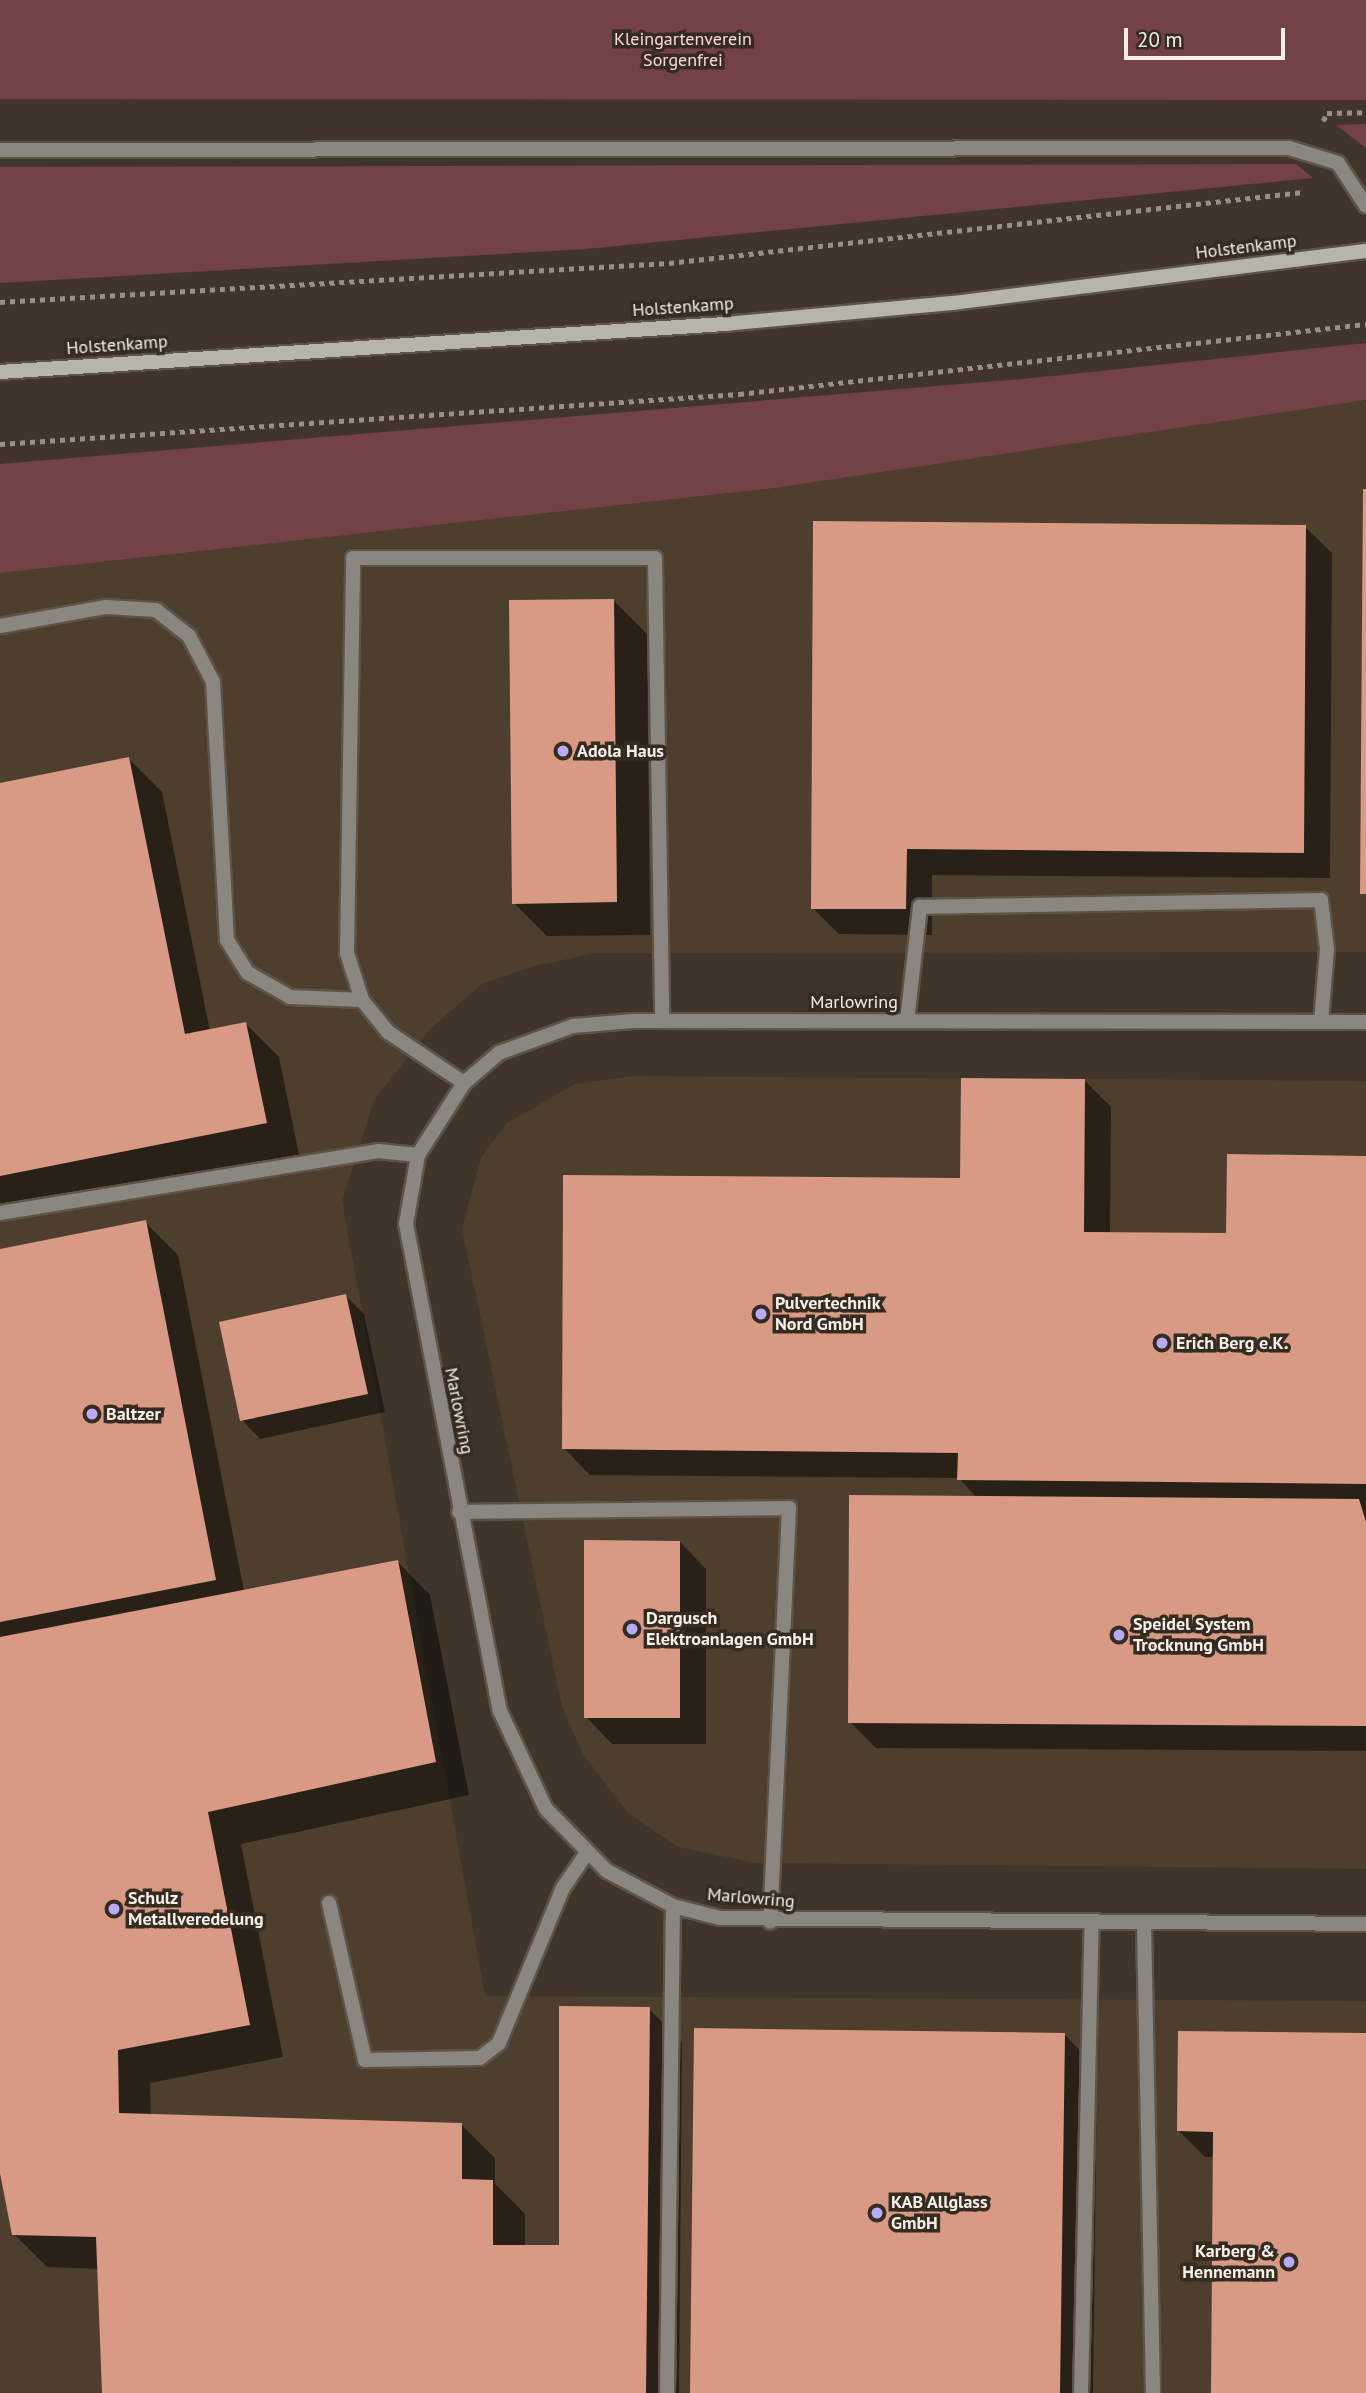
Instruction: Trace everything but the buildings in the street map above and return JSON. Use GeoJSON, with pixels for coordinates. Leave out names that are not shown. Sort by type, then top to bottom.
{"type":"FeatureCollection","features":[{"type":"Feature","properties":{"kind":"main road","name":"Holstenkamp"},"geometry":{"type":"LineString","coordinates":[[0,372],[725,324],[953,303],[1366,251]]}},
{"type":"Feature","properties":{"kind":"street"},"geometry":{"type":"LineString","coordinates":[[0,150],[1289,148],[1323,154],[1355,186],[1366,206]]}},
{"type":"Feature","properties":{"kind":"street"},"geometry":{"type":"LineString","coordinates":[[464,1083],[387,1032],[362,1000],[347,953],[353,558],[655,558],[662,1020]]}},
{"type":"Feature","properties":{"kind":"street"},"geometry":{"type":"LineString","coordinates":[[0,626],[106,607],[156,610],[189,636],[213,682],[227,940],[248,972],[290,997],[362,1000]]}},
{"type":"Feature","properties":{"kind":"street"},"geometry":{"type":"LineString","coordinates":[[907,1021],[920,907],[1321,900],[1327,949],[1321,1022]]}},
{"type":"Feature","properties":{"kind":"street","name":"Marlowring"},"geometry":{"type":"LineString","coordinates":[[1366,1023],[662,1020],[602,1021],[549,1032],[499,1053],[464,1083],[418,1155],[407,1234],[459,1512],[500,1711],[546,1809],[586,1854],[634,1889],[673,1906],[770,1922],[1366,1924]]}},
{"type":"Feature","properties":{"kind":"street"},"geometry":{"type":"LineString","coordinates":[[0,1213],[378,1151],[418,1155]]}},
{"type":"Feature","properties":{"kind":"street"},"geometry":{"type":"LineString","coordinates":[[459,1512],[789,1508],[770,1922]]}},
{"type":"Feature","properties":{"kind":"street"},"geometry":{"type":"LineString","coordinates":[[329,1903],[365,2060],[480,2058],[499,2043],[563,1888],[586,1854]]}},
{"type":"Feature","properties":{"kind":"street"},"geometry":{"type":"LineString","coordinates":[[667,2393],[673,1906]]}},
{"type":"Feature","properties":{"kind":"street"},"geometry":{"type":"LineString","coordinates":[[1080,2393],[1092,1924]]}},
{"type":"Feature","properties":{"kind":"street"},"geometry":{"type":"LineString","coordinates":[[1144,1924],[1153,2393]]}},
{"type":"Feature","properties":{"kind":"path"},"geometry":{"type":"LineString","coordinates":[[1327,113],[1366,112]]}},
{"type":"Feature","properties":{"kind":"path"},"geometry":{"type":"LineString","coordinates":[[0,302],[669,263],[1355,186]]}},
{"type":"Feature","properties":{"kind":"path"},"geometry":{"type":"LineString","coordinates":[[0,444],[739,394],[1366,324]]}},
{"type":"Feature","properties":{"kind":"shaded area"},"geometry":{"type":"Polygon","coordinates":[[[1366,400],[1366,952],[596,953],[535,966],[482,984],[431,1028],[374,1100],[342,1201],[485,1996],[1366,2001],[1366,2393],[0,2393],[0,573],[775,488],[1366,400]]]}},
{"type":"Feature","properties":{"kind":"shaded area"},"geometry":{"type":"Polygon","coordinates":[[[633,1076],[1366,1081],[1366,1869],[756,1863],[678,1847],[627,1812],[583,1754],[562,1707],[462,1228],[481,1158],[507,1123],[575,1084],[633,1076]]]}},
{"type":"Feature","properties":{"kind":"green space","name":"Kleingartenverein Sorgenfrei"},"geometry":{"type":"Polygon","coordinates":[[[0,0],[1366,0],[1366,100],[0,99],[0,0]]]}},
{"type":"Feature","properties":{"kind":"green space"},"geometry":{"type":"Polygon","coordinates":[[[1366,124],[1366,148],[1336,125],[1366,124]]]}},
{"type":"Feature","properties":{"kind":"green space"},"geometry":{"type":"Polygon","coordinates":[[[1296,164],[1313,178],[586,249],[0,283],[0,167],[1296,164]]]}},
{"type":"Feature","properties":{"kind":"green space"},"geometry":{"type":"Polygon","coordinates":[[[1366,343],[1366,400],[775,488],[0,573],[0,464],[1033,378],[1366,343]]]}},
{"type":"Feature","properties":{"kind":"place","name":"Adola Haus"},"geometry":{"type":"Point","coordinates":[563,751]}},
{"type":"Feature","properties":{"kind":"place","name":"Pulvertechnik Nord GmbH"},"geometry":{"type":"Point","coordinates":[761,1314]}},
{"type":"Feature","properties":{"kind":"place","name":"Erich Berg e.K."},"geometry":{"type":"Point","coordinates":[1162,1343]}},
{"type":"Feature","properties":{"kind":"place","name":"Baltzer"},"geometry":{"type":"Point","coordinates":[92,1414]}},
{"type":"Feature","properties":{"kind":"place","name":"Dargusch Elektroanlagen GmbH"},"geometry":{"type":"Point","coordinates":[632,1629]}},
{"type":"Feature","properties":{"kind":"place","name":"Speidel System Trocknung GmbH"},"geometry":{"type":"Point","coordinates":[1119,1635]}},
{"type":"Feature","properties":{"kind":"place","name":"Schulz Metallveredelung"},"geometry":{"type":"Point","coordinates":[114,1909]}},
{"type":"Feature","properties":{"kind":"place","name":"KAB Allglass GmbH"},"geometry":{"type":"Point","coordinates":[877,2213]}},
{"type":"Feature","properties":{"kind":"place","name":"Karberg & Hennemann"},"geometry":{"type":"Point","coordinates":[1289,2262]}}]}
